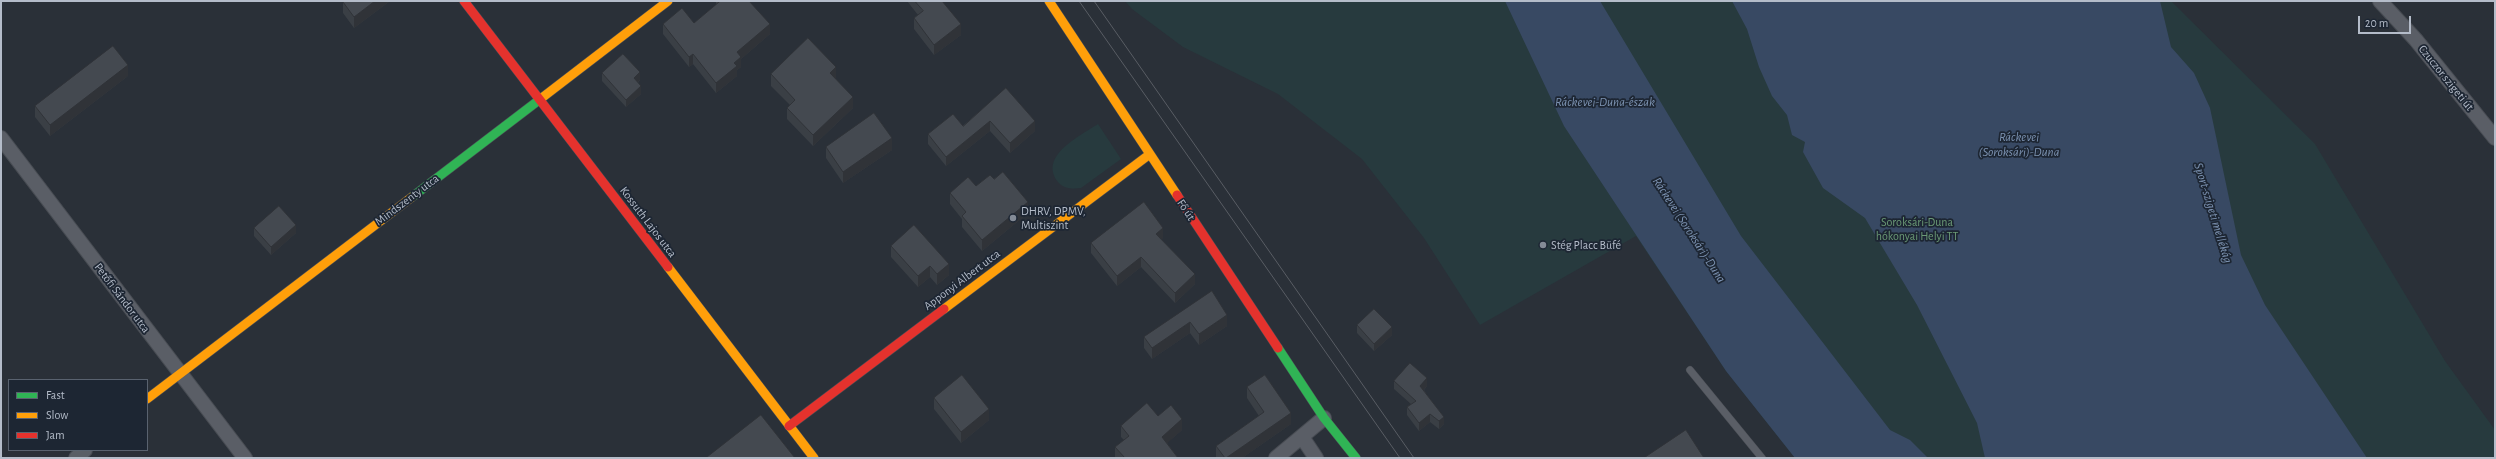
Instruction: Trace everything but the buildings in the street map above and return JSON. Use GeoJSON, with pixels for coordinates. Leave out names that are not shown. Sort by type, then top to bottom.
{"type":"FeatureCollection","features":[{"type":"Feature","properties":{"kind":"street","name":"Kossuth Lajos utca"},"geometry":{"type":"LineString","coordinates":[[464,1],[814,458]]}},
{"type":"Feature","properties":{"kind":"street","name":"Mindszenty utca"},"geometry":{"type":"LineString","coordinates":[[148,398],[668,1]]}},
{"type":"Feature","properties":{"kind":"street","name":"Fő út"},"geometry":{"type":"LineString","coordinates":[[1049,1],[1324,418],[1356,458]]}},
{"type":"Feature","properties":{"kind":"street","name":"Czuczor szigeti út"},"geometry":{"type":"LineString","coordinates":[[2380,1],[2416,40],[2495,138]]}},
{"type":"Feature","properties":{"kind":"street","name":"Petőfi Sándor utca"},"geometry":{"type":"LineString","coordinates":[[1,138],[245,458]]}},
{"type":"Feature","properties":{"kind":"street","name":"Apponyi Albert utca"},"geometry":{"type":"LineString","coordinates":[[788,426],[1150,154]]}},
{"type":"Feature","properties":{"kind":"street","name":"Fő út"},"geometry":{"type":"LineString","coordinates":[[1324,418],[1335,443],[1345,458]]}},
{"type":"Feature","properties":{"kind":"street"},"geometry":{"type":"LineString","coordinates":[[1276,458],[1324,418]]}},
{"type":"Feature","properties":{"kind":"street"},"geometry":{"type":"LineString","coordinates":[[1302,437],[1316,458]]}},
{"type":"Feature","properties":{"kind":"street"},"geometry":{"type":"LineString","coordinates":[[76,458],[84,451]]}},
{"type":"Feature","properties":{"kind":"lane"},"geometry":{"type":"LineString","coordinates":[[1690,370],[1762,458]]}},
{"type":"Feature","properties":{"kind":"green space","name":"Soroksári-Duna hókonyai Helyi TT"},"geometry":{"type":"Polygon","coordinates":[[[1125,1],[2171,1],[2315,144],[2445,361],[2495,430],[2495,458],[1795,458],[1726,371],[1636,236],[1480,325],[1424,238],[1362,159],[1278,94],[1183,47],[1132,9],[1125,1]]]}},
{"type":"Feature","properties":{"kind":"green space"},"geometry":{"type":"Polygon","coordinates":[[[1098,124],[1121,159],[1081,188],[1063,186],[1058,182],[1053,173],[1053,164],[1057,155],[1072,141],[1098,124]]]}},
{"type":"Feature","properties":{"kind":"water","name":"Ráckevei-Duna-észak"},"geometry":{"type":"Polygon","coordinates":[[[1505,1],[1600,1],[1741,236],[1890,430],[1910,440],[1928,458],[1795,458],[1726,371],[1564,126],[1505,1]]]}},
{"type":"Feature","properties":{"kind":"water","name":"Ráckevei (Soroksári)-Duna"},"geometry":{"type":"Polygon","coordinates":[[[1732,1],[2160,1],[2171,47],[2194,73],[2210,108],[2241,255],[2265,305],[2367,458],[1985,458],[1977,423],[1917,305],[1865,218],[1823,188],[1803,152],[1805,142],[1792,135],[1787,115],[1772,96],[1759,67],[1747,29],[1732,1]]]}},
{"type":"Feature","properties":{"kind":"tram line"},"geometry":{"type":"LineString","coordinates":[[1079,1],[1400,458]]}},
{"type":"Feature","properties":{"kind":"tram line"},"geometry":{"type":"LineString","coordinates":[[1094,1],[1414,458]]}},
{"type":"Feature","properties":{"kind":"traffic: fast"},"geometry":{"type":"LineString","coordinates":[[412,197],[543,97]]}},
{"type":"Feature","properties":{"kind":"traffic: fast"},"geometry":{"type":"LineString","coordinates":[[1278,348],[1324,418],[1356,458]]}},
{"type":"Feature","properties":{"kind":"traffic: slow"},"geometry":{"type":"LineString","coordinates":[[543,97],[668,1]]}},
{"type":"Feature","properties":{"kind":"traffic: slow"},"geometry":{"type":"LineString","coordinates":[[1049,1],[1177,195]]}},
{"type":"Feature","properties":{"kind":"traffic: slow"},"geometry":{"type":"LineString","coordinates":[[944,309],[1150,154]]}},
{"type":"Feature","properties":{"kind":"traffic: slow"},"geometry":{"type":"LineString","coordinates":[[148,398],[412,197]]}},
{"type":"Feature","properties":{"kind":"traffic: slow"},"geometry":{"type":"LineString","coordinates":[[668,267],[814,458]]}},
{"type":"Feature","properties":{"kind":"traffic: jam"},"geometry":{"type":"LineString","coordinates":[[464,1],[668,267]]}},
{"type":"Feature","properties":{"kind":"traffic: jam"},"geometry":{"type":"LineString","coordinates":[[1177,195],[1278,348]]}},
{"type":"Feature","properties":{"kind":"traffic: jam"},"geometry":{"type":"LineString","coordinates":[[789,426],[944,309]]}},
{"type":"Feature","properties":{"kind":"place","name":"DHRV, DPMV, Multiszint"},"geometry":{"type":"Point","coordinates":[1013,218]}},
{"type":"Feature","properties":{"kind":"place","name":"Stég Placc Büfé"},"geometry":{"type":"Point","coordinates":[1543,245]}},
{"type":"Feature","properties":{"kind":"water label","name":"Sport-szigeti mellékág"},"geometry":{"type":"Point","coordinates":[2213,213]}}]}
